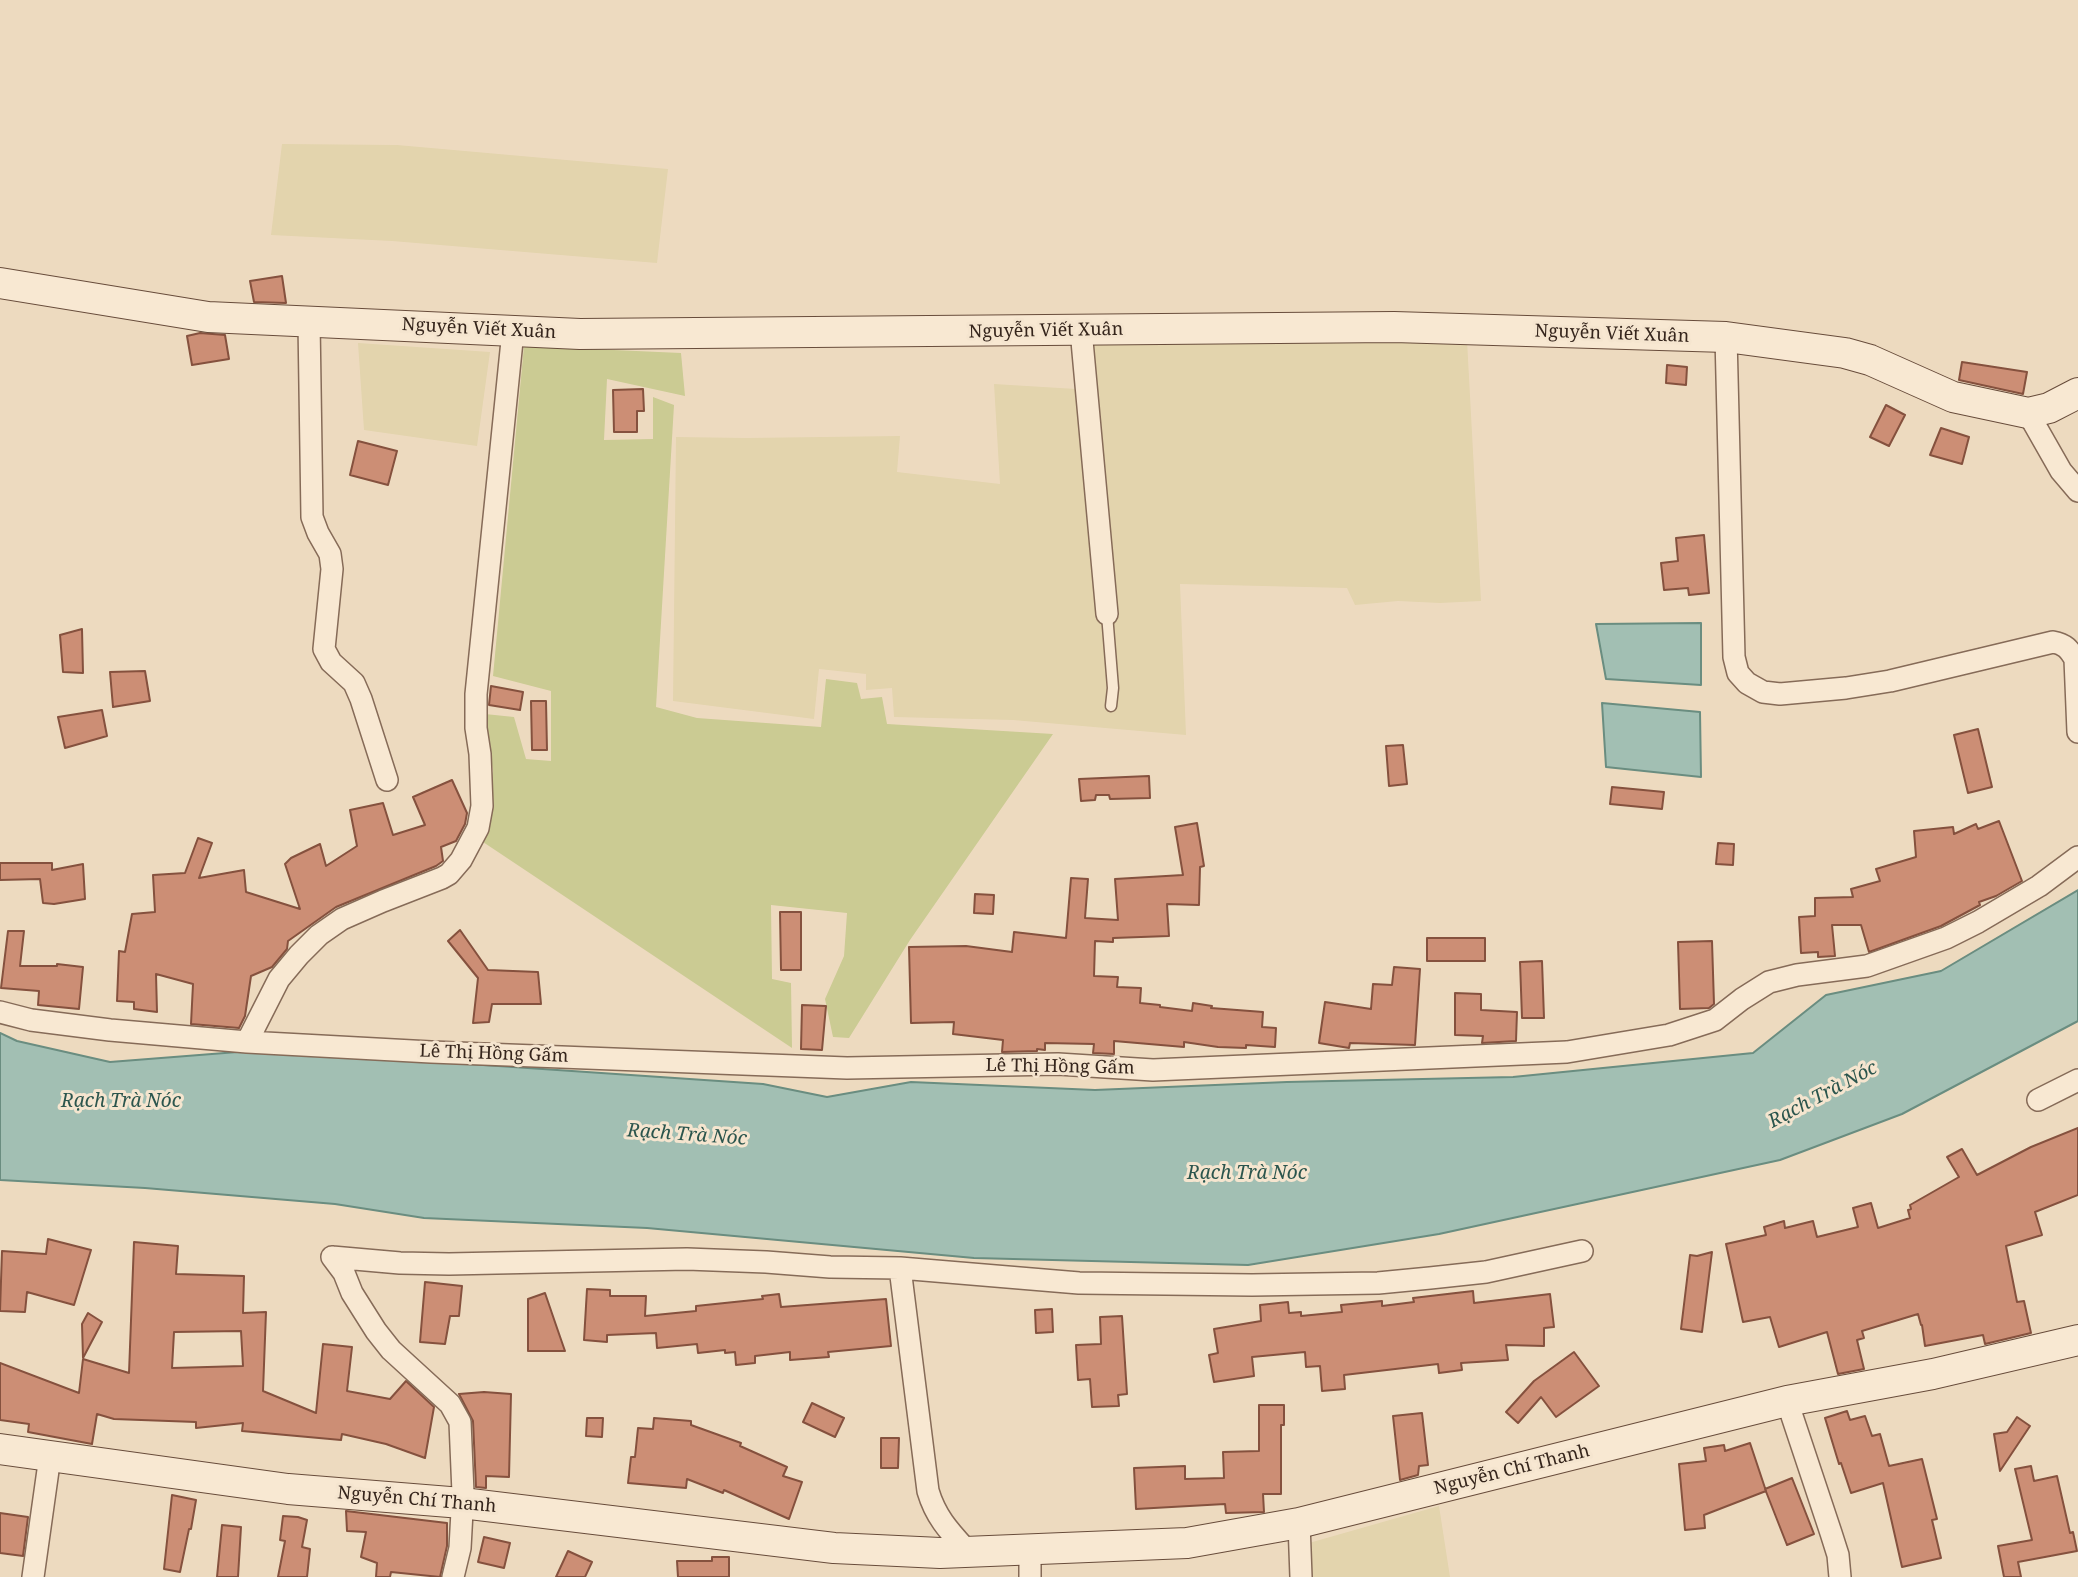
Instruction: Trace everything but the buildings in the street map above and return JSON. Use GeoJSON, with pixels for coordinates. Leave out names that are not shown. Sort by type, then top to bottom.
{"type":"FeatureCollection","features":[{"type":"Feature","properties":{"kind":"street","name":"Nguyễn Viết Xuân"},"geometry":{"type":"LineString","coordinates":[[0,283],[208,317],[594,334],[1394,327],[1726,337],[1845,353],[1870,360],[1953,397],[2028,413]]}},
{"type":"Feature","properties":{"kind":"street"},"geometry":{"type":"LineString","coordinates":[[309,321],[312,517],[330,554],[332,569],[324,649],[331,662],[354,683],[358,691],[387,780]]}},
{"type":"Feature","properties":{"kind":"street"},"geometry":{"type":"LineString","coordinates":[[1081,330],[1107,614]]}},
{"type":"Feature","properties":{"kind":"street"},"geometry":{"type":"LineString","coordinates":[[247,1042],[279,979],[312,942],[342,919],[449,874],[461,860],[478,828],[482,807],[482,778],[476,694],[513,331]]}},
{"type":"Feature","properties":{"kind":"street"},"geometry":{"type":"LineString","coordinates":[[1726,337],[1734,657],[1738,673],[1747,683],[1763,692],[1780,694],[1846,688],[1890,681],[2047,643],[2060,643],[2069,648],[2075,659],[2078,732]]}},
{"type":"Feature","properties":{"kind":"street"},"geometry":{"type":"LineString","coordinates":[[2078,393],[2049,408],[2028,413],[2061,471],[2078,491]]}},
{"type":"Feature","properties":{"kind":"street","name":"Lê Thị Hồng Gấm"},"geometry":{"type":"LineString","coordinates":[[0,1012],[31,1020],[96,1029],[247,1042],[847,1068],[1058,1064],[1153,1070],[1567,1052],[1670,1035],[1715,1020],[1769,982],[1797,975],[1867,966],[1946,938],[2039,887],[2078,857]]}},
{"type":"Feature","properties":{"kind":"street"},"geometry":{"type":"LineString","coordinates":[[2038,1100],[2078,1080]]}},
{"type":"Feature","properties":{"kind":"street"},"geometry":{"type":"LineString","coordinates":[[453,1577],[460,1548],[463,1503],[460,1422],[450,1404],[391,1350],[376,1331],[332,1256],[400,1263],[484,1264],[687,1259],[900,1268],[1079,1283],[1252,1285],[1378,1283],[1486,1272],[1582,1251]]}},
{"type":"Feature","properties":{"kind":"street"},"geometry":{"type":"LineString","coordinates":[[900,1268],[928,1491],[933,1510],[943,1524],[955,1553]]}},
{"type":"Feature","properties":{"kind":"street","name":"Nguyễn Chí Thanh"},"geometry":{"type":"LineString","coordinates":[[0,1449],[288,1489],[463,1503],[834,1548],[955,1553],[1030,1564],[1187,1543],[1299,1523],[1787,1401],[1933,1374],[2078,1340]]}},
{"type":"Feature","properties":{"kind":"street"},"geometry":{"type":"LineString","coordinates":[[1787,1401],[1838,1555],[1840,1577]]}},
{"type":"Feature","properties":{"kind":"street"},"geometry":{"type":"LineString","coordinates":[[33,1577],[50,1456]]}},
{"type":"Feature","properties":{"kind":"street"},"geometry":{"type":"LineString","coordinates":[[1299,1523],[1301,1577]]}},
{"type":"Feature","properties":{"kind":"lane"},"geometry":{"type":"LineString","coordinates":[[1107,614],[1113,688],[1111,706]]}},
{"type":"Feature","properties":{"kind":"shaded area"},"geometry":{"type":"Polygon","coordinates":[[[282,144],[397,145],[668,169],[657,263],[392,241],[271,235],[282,144]]]}},
{"type":"Feature","properties":{"kind":"shaded area"},"geometry":{"type":"Polygon","coordinates":[[[1081,330],[1467,340],[1481,601],[1398,601],[1355,605],[1347,588],[1180,584],[1186,735],[1013,720],[894,717],[892,688],[866,690],[866,674],[819,669],[814,719],[673,701],[676,437],[900,436],[897,472],[1000,484],[994,384],[1076,389],[1081,330]]]}},
{"type":"Feature","properties":{"kind":"shaded area"},"geometry":{"type":"Polygon","coordinates":[[[358,343],[490,352],[477,446],[364,430],[358,343]]]}},
{"type":"Feature","properties":{"kind":"shaded area"},"geometry":{"type":"Polygon","coordinates":[[[1439,1506],[1450,1577],[1312,1577],[1309,1543],[1439,1506]]]}},
{"type":"Feature","properties":{"kind":"green space"},"geometry":{"type":"Polygon","coordinates":[[[524,346],[681,353],[685,396],[607,379],[604,440],[653,439],[653,397],[674,405],[656,707],[697,718],[821,727],[826,679],[857,683],[861,699],[882,697],[887,724],[1053,734],[910,940],[849,1038],[833,1037],[825,999],[844,956],[847,913],[771,905],[772,979],[791,983],[792,1048],[483,842],[493,771],[485,714],[514,717],[526,759],[551,761],[551,691],[493,676],[524,346]]]}},
{"type":"Feature","properties":{"kind":"water"},"geometry":{"type":"Polygon","coordinates":[[[1701,623],[1701,685],[1606,679],[1596,624],[1701,623]]]}},
{"type":"Feature","properties":{"kind":"water"},"geometry":{"type":"Polygon","coordinates":[[[1602,703],[1700,712],[1701,777],[1606,767],[1602,703]]]}},
{"type":"Feature","properties":{"kind":"water","name":"Rạch Trà Nóc"},"geometry":{"type":"Polygon","coordinates":[[[2078,890],[2078,1021],[1902,1114],[1780,1160],[1439,1234],[1248,1265],[974,1258],[647,1228],[424,1218],[335,1204],[145,1188],[0,1180],[0,1033],[17,1041],[110,1062],[263,1050],[763,1084],[827,1097],[911,1082],[1095,1090],[1513,1077],[1753,1053],[1826,995],[1941,971],[2078,890]]]}}]}
